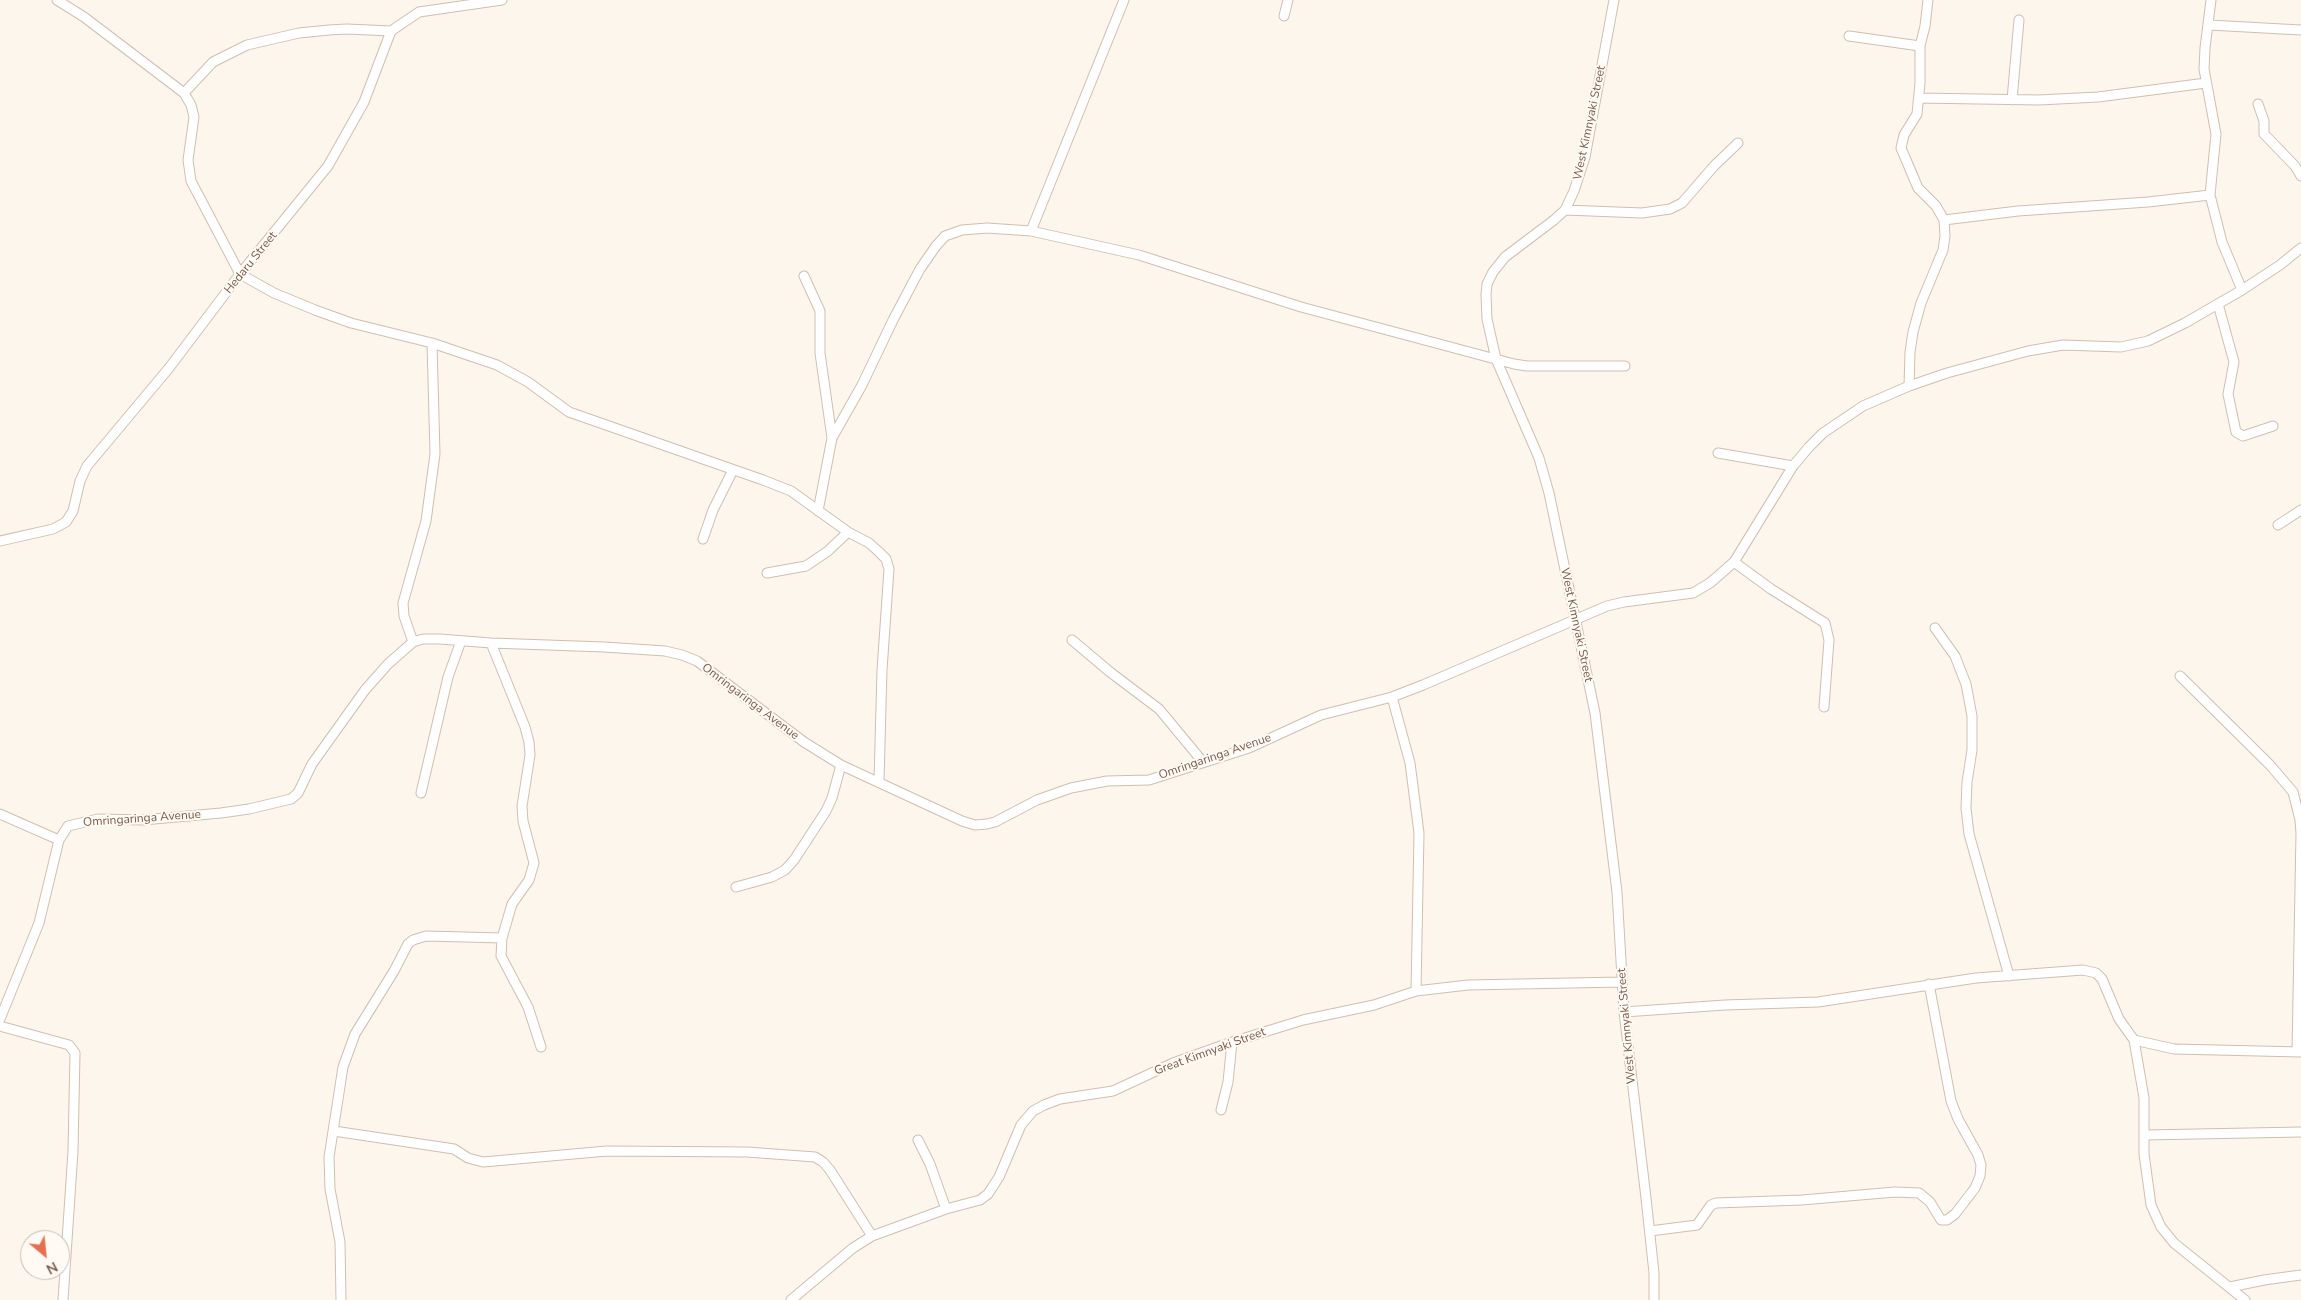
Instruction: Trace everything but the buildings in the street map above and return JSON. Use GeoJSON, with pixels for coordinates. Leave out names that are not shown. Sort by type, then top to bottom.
{"type":"FeatureCollection","features":[{"type":"Feature","properties":{"kind":"street"},"geometry":{"type":"LineString","coordinates":[[57,0],[84,17],[184,93],[191,105],[194,117],[188,160],[192,181],[240,274],[274,293],[351,323],[432,343],[498,365],[528,382],[569,412],[790,491],[848,532],[870,543],[886,559],[889,569],[882,670],[879,781]]}},
{"type":"Feature","properties":{"kind":"street"},"geometry":{"type":"LineString","coordinates":[[184,93],[213,62],[247,45],[299,33],[329,30],[391,31],[419,12],[502,0]]}},
{"type":"Feature","properties":{"kind":"street"},"geometry":{"type":"LineString","coordinates":[[1031,231],[1124,0]]}},
{"type":"Feature","properties":{"kind":"street"},"geometry":{"type":"LineString","coordinates":[[1284,16],[1288,0]]}},
{"type":"Feature","properties":{"kind":"street","name":"West Kimnyaki Street"},"geometry":{"type":"LineString","coordinates":[[1614,0],[1585,157],[1574,192],[1565,210],[1505,257],[1493,272],[1487,284],[1487,319],[1496,359],[1539,458],[1562,551],[1574,620],[1595,714],[1617,892],[1624,1012],[1650,1231],[1654,1300]]}},
{"type":"Feature","properties":{"kind":"street"},"geometry":{"type":"LineString","coordinates":[[1909,386],[1910,352],[1913,332],[1921,304],[1946,236],[1944,220],[1936,206],[1918,188],[1901,148],[1904,135],[1917,114],[1920,46],[1928,0]]}},
{"type":"Feature","properties":{"kind":"street"},"geometry":{"type":"LineString","coordinates":[[2211,0],[2205,48],[2206,83],[2216,134],[2210,194],[2222,242],[2242,290]]}},
{"type":"Feature","properties":{"kind":"street"},"geometry":{"type":"LineString","coordinates":[[2012,100],[2019,20]]}},
{"type":"Feature","properties":{"kind":"street"},"geometry":{"type":"LineString","coordinates":[[2209,24],[2301,30]]}},
{"type":"Feature","properties":{"kind":"street","name":"Hedaru Street"},"geometry":{"type":"LineString","coordinates":[[0,541],[44,532],[66,522],[73,511],[80,481],[87,466],[170,368],[240,274],[328,166],[364,102],[391,31]]}},
{"type":"Feature","properties":{"kind":"street"},"geometry":{"type":"LineString","coordinates":[[1849,36],[1920,46]]}},
{"type":"Feature","properties":{"kind":"street"},"geometry":{"type":"LineString","coordinates":[[1919,98],[2012,100],[2098,97],[2206,83]]}},
{"type":"Feature","properties":{"kind":"street"},"geometry":{"type":"LineString","coordinates":[[2258,104],[2264,121],[2264,134],[2295,166],[2301,176]]}},
{"type":"Feature","properties":{"kind":"street"},"geometry":{"type":"LineString","coordinates":[[1565,210],[1642,212],[1670,209],[1682,203],[1714,166],[1738,143]]}},
{"type":"Feature","properties":{"kind":"street"},"geometry":{"type":"LineString","coordinates":[[1944,220],[2018,211],[2148,202],[2210,194]]}},
{"type":"Feature","properties":{"kind":"street"},"geometry":{"type":"LineString","coordinates":[[832,438],[862,386],[892,320],[920,269],[945,236],[953,232],[970,229],[1031,231],[1139,255],[1301,307],[1527,366],[1625,366]]}},
{"type":"Feature","properties":{"kind":"street","name":"Omringaringa Avenue"},"geometry":{"type":"LineString","coordinates":[[59,840],[68,826],[98,819],[144,820],[181,818],[249,809],[291,799],[298,792],[312,764],[365,690],[388,664],[413,642],[423,639],[604,646],[664,651],[682,655],[697,662],[804,742],[841,766],[879,781],[962,821],[975,825],[995,822],[1037,800],[1071,788],[1107,781],[1149,780],[1263,743],[1321,716],[1392,697],[1424,685],[1600,608],[1624,602],[1693,593],[1710,584],[1734,562],[1793,466],[1823,433],[1863,406],[1909,386],[1947,373],[2045,348],[2063,345],[2102,348],[2134,346],[2163,335],[2242,290],[2280,265],[2301,248]]}},
{"type":"Feature","properties":{"kind":"street"},"geometry":{"type":"LineString","coordinates":[[804,276],[820,311],[820,353],[832,438],[818,511]]}},
{"type":"Feature","properties":{"kind":"street"},"geometry":{"type":"LineString","coordinates":[[2218,304],[2234,362],[2228,394],[2236,432],[2243,436],[2273,426]]}},
{"type":"Feature","properties":{"kind":"street"},"geometry":{"type":"LineString","coordinates":[[413,642],[404,616],[403,603],[426,521],[435,454],[432,343]]}},
{"type":"Feature","properties":{"kind":"street"},"geometry":{"type":"LineString","coordinates":[[1718,453],[1793,466]]}},
{"type":"Feature","properties":{"kind":"street"},"geometry":{"type":"LineString","coordinates":[[703,539],[733,470]]}},
{"type":"Feature","properties":{"kind":"street"},"geometry":{"type":"LineString","coordinates":[[2278,525],[2301,510]]}},
{"type":"Feature","properties":{"kind":"street"},"geometry":{"type":"LineString","coordinates":[[767,573],[806,566],[828,551],[848,532]]}},
{"type":"Feature","properties":{"kind":"street"},"geometry":{"type":"LineString","coordinates":[[1734,562],[1771,589],[1825,623],[1829,640],[1824,707]]}},
{"type":"Feature","properties":{"kind":"street"},"geometry":{"type":"LineString","coordinates":[[1935,628],[1955,656],[1966,684],[1972,716],[1972,750],[1967,782],[1966,808],[1969,834],[2009,976]]}},
{"type":"Feature","properties":{"kind":"street"},"geometry":{"type":"LineString","coordinates":[[1072,640],[1159,709],[1203,762]]}},
{"type":"Feature","properties":{"kind":"street"},"geometry":{"type":"LineString","coordinates":[[421,793],[448,677],[461,641]]}},
{"type":"Feature","properties":{"kind":"street"},"geometry":{"type":"LineString","coordinates":[[491,643],[525,727],[529,742],[530,755],[522,806],[523,821],[534,863],[529,880],[512,904],[502,938],[501,956],[528,1007],[541,1048]]}},
{"type":"Feature","properties":{"kind":"street"},"geometry":{"type":"LineString","coordinates":[[2134,1040],[2174,1049],[2299,1052],[2301,832],[2297,793],[2180,676]]}},
{"type":"Feature","properties":{"kind":"street"},"geometry":{"type":"LineString","coordinates":[[1392,697],[1410,763],[1419,832],[1416,991]]}},
{"type":"Feature","properties":{"kind":"street"},"geometry":{"type":"LineString","coordinates":[[736,887],[772,877],[785,870],[794,860],[826,811],[832,798],[841,766]]}},
{"type":"Feature","properties":{"kind":"street"},"geometry":{"type":"LineString","coordinates":[[0,814],[59,840],[39,923],[0,1019]]}},
{"type":"Feature","properties":{"kind":"street"},"geometry":{"type":"LineString","coordinates":[[341,1300],[340,1242],[329,1173],[329,1157],[342,1067],[355,1034],[394,972],[408,944],[413,940],[426,936],[502,938]]}},
{"type":"Feature","properties":{"kind":"street"},"geometry":{"type":"LineString","coordinates":[[1624,1012],[1725,1004],[1818,1002],[1929,984],[2083,970],[2096,973],[2107,987],[2119,1019],[2134,1040],[2144,1098],[2146,1178],[2151,1205],[2161,1226],[2184,1252],[2245,1300]]}},
{"type":"Feature","properties":{"kind":"street","name":"Great Kimnyaki Street"},"geometry":{"type":"LineString","coordinates":[[791,1300],[853,1248],[872,1236],[980,1200],[988,1194],[1007,1161],[1020,1124],[1034,1111],[1060,1099],[1113,1091],[1173,1063],[1232,1042],[1303,1020],[1374,1004],[1416,991],[1468,985],[1622,982]]}},
{"type":"Feature","properties":{"kind":"street"},"geometry":{"type":"LineString","coordinates":[[1650,1231],[1697,1225],[1711,1205],[1716,1203],[1802,1200],[1895,1192],[1919,1193],[1930,1202],[1941,1220],[1947,1220],[1955,1214],[1975,1188],[1980,1176],[1981,1165],[1978,1155],[1958,1119],[1951,1101],[1929,984]]}},
{"type":"Feature","properties":{"kind":"street"},"geometry":{"type":"LineString","coordinates":[[0,1026],[69,1045],[75,1053],[73,1151],[63,1300]]}},
{"type":"Feature","properties":{"kind":"street"},"geometry":{"type":"LineString","coordinates":[[1221,1110],[1228,1082],[1232,1042]]}},
{"type":"Feature","properties":{"kind":"street"},"geometry":{"type":"LineString","coordinates":[[334,1131],[454,1149],[468,1158],[483,1162],[578,1152],[616,1151],[747,1152],[815,1157],[830,1170],[872,1236]]}},
{"type":"Feature","properties":{"kind":"street"},"geometry":{"type":"LineString","coordinates":[[2145,1135],[2301,1132]]}},
{"type":"Feature","properties":{"kind":"street"},"geometry":{"type":"LineString","coordinates":[[918,1140],[930,1164],[946,1210]]}},
{"type":"Feature","properties":{"kind":"street"},"geometry":{"type":"LineString","coordinates":[[2230,1287],[2264,1280],[2301,1276]]}}]}
